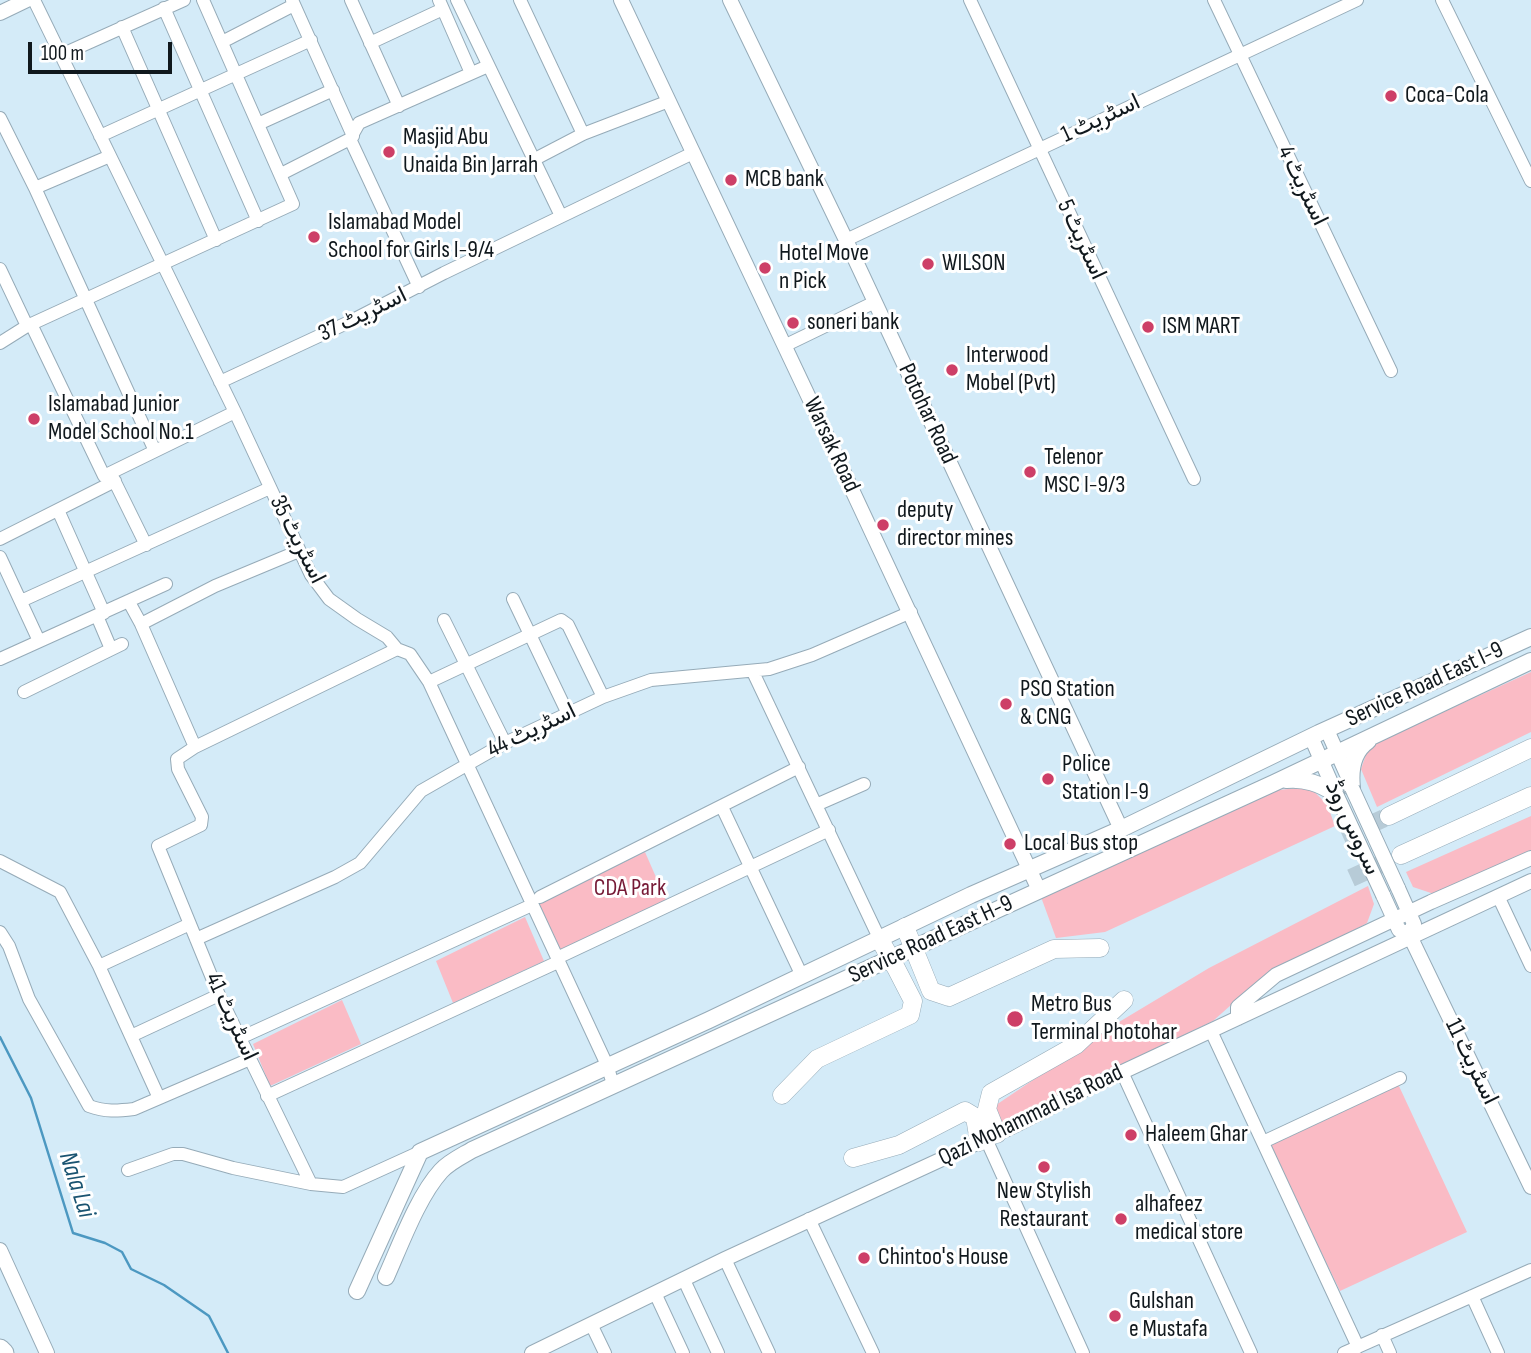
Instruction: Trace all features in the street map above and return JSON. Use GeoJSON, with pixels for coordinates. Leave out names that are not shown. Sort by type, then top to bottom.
{"type":"FeatureCollection","features":[{"type":"Feature","properties":{"kind":"highway"},"geometry":{"type":"LineString","coordinates":[[0,1349],[4,1353]]}},
{"type":"Feature","properties":{"kind":"main road","name":"Service Road East I-9"},"geometry":{"type":"LineString","coordinates":[[1319,733],[1531,637]]}},
{"type":"Feature","properties":{"kind":"main road","name":"Service Road East H-9"},"geometry":{"type":"LineString","coordinates":[[386,1278],[409,1227],[442,1170],[472,1150],[1337,754],[1531,661]]}},
{"type":"Feature","properties":{"kind":"main road","name":"Service Road East H-9"},"geometry":{"type":"LineString","coordinates":[[419,1152],[1121,830],[1319,733]]}},
{"type":"Feature","properties":{"kind":"main road"},"geometry":{"type":"LineString","coordinates":[[1352,788],[1354,757],[1363,744],[1375,735]]}},
{"type":"Feature","properties":{"kind":"main road"},"geometry":{"type":"LineString","coordinates":[[1389,817],[1531,748]]}},
{"type":"Feature","properties":{"kind":"main road"},"geometry":{"type":"LineString","coordinates":[[1274,783],[1307,780],[1336,794]]}},
{"type":"Feature","properties":{"kind":"main road"},"geometry":{"type":"LineString","coordinates":[[1401,855],[1531,796]]}},
{"type":"Feature","properties":{"kind":"main road"},"geometry":{"type":"LineString","coordinates":[[905,928],[931,991],[949,997],[1054,949],[1100,947]]}},
{"type":"Feature","properties":{"kind":"main road"},"geometry":{"type":"LineString","coordinates":[[782,1095],[817,1059],[910,1015],[913,1001],[880,940]]}},
{"type":"Feature","properties":{"kind":"main road"},"geometry":{"type":"LineString","coordinates":[[987,1138],[987,1110],[991,1093],[1076,1045],[1124,1000]]}},
{"type":"Feature","properties":{"kind":"main road"},"geometry":{"type":"LineString","coordinates":[[709,1020],[718,1039]]}},
{"type":"Feature","properties":{"kind":"main road"},"geometry":{"type":"LineString","coordinates":[[853,1158],[899,1146],[965,1111],[975,1117],[987,1138]]}},
{"type":"Feature","properties":{"kind":"main road"},"geometry":{"type":"LineString","coordinates":[[358,1291],[419,1152]]}},
{"type":"Feature","properties":{"kind":"main road"},"geometry":{"type":"LineString","coordinates":[[411,1172],[442,1170]]}},
{"type":"Feature","properties":{"kind":"street"},"geometry":{"type":"LineString","coordinates":[[0,13],[27,0]]}},
{"type":"Feature","properties":{"kind":"street","name":"اسٹریٹ 35"},"geometry":{"type":"LineString","coordinates":[[34,0],[235,412],[311,575],[328,599],[387,637],[397,649],[410,654],[429,682],[466,763],[536,901],[558,960],[607,1065],[613,1084]]}},
{"type":"Feature","properties":{"kind":"street"},"geometry":{"type":"LineString","coordinates":[[61,55],[184,0]]}},
{"type":"Feature","properties":{"kind":"street"},"geometry":{"type":"LineString","coordinates":[[0,343],[29,325],[293,204],[203,0]]}},
{"type":"Feature","properties":{"kind":"street"},"geometry":{"type":"LineString","coordinates":[[351,0],[399,106]]}},
{"type":"Feature","properties":{"kind":"street"},"geometry":{"type":"LineString","coordinates":[[457,0],[561,216]]}},
{"type":"Feature","properties":{"kind":"street"},"geometry":{"type":"LineString","coordinates":[[520,0],[583,134]]}},
{"type":"Feature","properties":{"kind":"street","name":"Warsak Road"},"geometry":{"type":"LineString","coordinates":[[621,0],[911,612],[959,722],[1039,891]]}},
{"type":"Feature","properties":{"kind":"street","name":"Potohar Road"},"geometry":{"type":"LineString","coordinates":[[730,0],[846,240],[1121,830]]}},
{"type":"Feature","properties":{"kind":"street","name":"اسٹریٹ 5"},"geometry":{"type":"LineString","coordinates":[[970,0],[1194,480]]}},
{"type":"Feature","properties":{"kind":"street","name":"اسٹریٹ 4"},"geometry":{"type":"LineString","coordinates":[[1214,0],[1391,371]]}},
{"type":"Feature","properties":{"kind":"street","name":"اسٹریٹ 1"},"geometry":{"type":"LineString","coordinates":[[846,240],[1357,0]]}},
{"type":"Feature","properties":{"kind":"street"},"geometry":{"type":"LineString","coordinates":[[1442,0],[1531,181]]}},
{"type":"Feature","properties":{"kind":"street"},"geometry":{"type":"LineString","coordinates":[[222,42],[293,3],[419,287]]}},
{"type":"Feature","properties":{"kind":"street"},"geometry":{"type":"LineString","coordinates":[[370,43],[441,4],[471,73]]}},
{"type":"Feature","properties":{"kind":"street"},"geometry":{"type":"LineString","coordinates":[[164,8],[258,221]]}},
{"type":"Feature","properties":{"kind":"street"},"geometry":{"type":"LineString","coordinates":[[122,27],[216,240]]}},
{"type":"Feature","properties":{"kind":"street"},"geometry":{"type":"LineString","coordinates":[[100,136],[311,40]]}},
{"type":"Feature","properties":{"kind":"street"},"geometry":{"type":"LineString","coordinates":[[281,174],[352,137],[359,123],[488,66]]}},
{"type":"Feature","properties":{"kind":"street"},"geometry":{"type":"LineString","coordinates":[[258,124],[333,90]]}},
{"type":"Feature","properties":{"kind":"street"},"geometry":{"type":"LineString","coordinates":[[535,159],[583,134],[669,102]]}},
{"type":"Feature","properties":{"kind":"street"},"geometry":{"type":"LineString","coordinates":[[0,118],[155,451]]}},
{"type":"Feature","properties":{"kind":"street","name":"اسٹریٹ 37"},"geometry":{"type":"LineString","coordinates":[[220,382],[693,153]]}},
{"type":"Feature","properties":{"kind":"street"},"geometry":{"type":"LineString","coordinates":[[34,188],[110,156]]}},
{"type":"Feature","properties":{"kind":"street"},"geometry":{"type":"LineString","coordinates":[[0,269],[102,475],[113,477]]}},
{"type":"Feature","properties":{"kind":"street"},"geometry":{"type":"LineString","coordinates":[[784,346],[875,302]]}},
{"type":"Feature","properties":{"kind":"street"},"geometry":{"type":"LineString","coordinates":[[0,539],[58,510],[155,451],[235,412]]}},
{"type":"Feature","properties":{"kind":"street"},"geometry":{"type":"LineString","coordinates":[[113,477],[146,545]]}},
{"type":"Feature","properties":{"kind":"street"},"geometry":{"type":"LineString","coordinates":[[21,601],[270,488]]}},
{"type":"Feature","properties":{"kind":"street"},"geometry":{"type":"LineString","coordinates":[[24,692],[116,647],[58,510]]}},
{"type":"Feature","properties":{"kind":"street"},"geometry":{"type":"LineString","coordinates":[[141,624],[215,586],[299,551]]}},
{"type":"Feature","properties":{"kind":"street"},"geometry":{"type":"LineString","coordinates":[[0,557],[39,641]]}},
{"type":"Feature","properties":{"kind":"street"},"geometry":{"type":"LineString","coordinates":[[0,659],[166,584]]}},
{"type":"Feature","properties":{"kind":"street"},"geometry":{"type":"LineString","coordinates":[[513,599],[568,713]]}},
{"type":"Feature","properties":{"kind":"street"},"geometry":{"type":"LineString","coordinates":[[128,602],[141,624],[195,747],[397,649]]}},
{"type":"Feature","properties":{"kind":"street","name":"اسٹریٹ 44"},"geometry":{"type":"LineString","coordinates":[[196,939],[335,877],[360,863],[421,790],[466,763],[568,713],[650,680],[769,669],[812,655],[911,612]]}},
{"type":"Feature","properties":{"kind":"street"},"geometry":{"type":"LineString","coordinates":[[444,620],[505,743]]}},
{"type":"Feature","properties":{"kind":"street"},"geometry":{"type":"LineString","coordinates":[[429,682],[557,621],[564,622],[603,697]]}},
{"type":"Feature","properties":{"kind":"street"},"geometry":{"type":"LineString","coordinates":[[753,672],[880,940]]}},
{"type":"Feature","properties":{"kind":"street","name":"سروس روڈ"},"geometry":{"type":"LineString","coordinates":[[1319,733],[1337,754],[1409,912],[1414,924],[1410,935],[1399,930],[1321,761],[1319,733]]}},
{"type":"Feature","properties":{"kind":"street","name":"اسٹریٹ 41"},"geometry":{"type":"LineString","coordinates":[[195,747],[177,759],[176,764],[202,817],[201,825],[158,846],[219,995],[312,1184]]}},
{"type":"Feature","properties":{"kind":"street"},"geometry":{"type":"LineString","coordinates":[[240,1038],[536,901],[799,767]]}},
{"type":"Feature","properties":{"kind":"street"},"geometry":{"type":"LineString","coordinates":[[816,805],[864,784]]}},
{"type":"Feature","properties":{"kind":"street"},"geometry":{"type":"LineString","coordinates":[[722,807],[802,976]]}},
{"type":"Feature","properties":{"kind":"street"},"geometry":{"type":"LineString","coordinates":[[268,1096],[829,830]]}},
{"type":"Feature","properties":{"kind":"street"},"geometry":{"type":"LineString","coordinates":[[1238,1018],[1238,1007],[1272,978],[1409,912],[1531,858]]}},
{"type":"Feature","properties":{"kind":"street"},"geometry":{"type":"LineString","coordinates":[[0,861],[60,892],[99,966],[159,1098]]}},
{"type":"Feature","properties":{"kind":"street","name":"Qazi Mohammad Isa Road"},"geometry":{"type":"LineString","coordinates":[[532,1353],[550,1349],[591,1324],[725,1259],[987,1138],[1410,935],[1531,881]]}},
{"type":"Feature","properties":{"kind":"street"},"geometry":{"type":"LineString","coordinates":[[1498,896],[1531,966]]}},
{"type":"Feature","properties":{"kind":"street"},"geometry":{"type":"LineString","coordinates":[[99,966],[190,924]]}},
{"type":"Feature","properties":{"kind":"street"},"geometry":{"type":"LineString","coordinates":[[0,932],[9,946],[29,999],[89,1106],[104,1112],[134,1109],[250,1059]]}},
{"type":"Feature","properties":{"kind":"street","name":"اسٹریٹ 11"},"geometry":{"type":"LineString","coordinates":[[1410,935],[1530,1180]]}},
{"type":"Feature","properties":{"kind":"street"},"geometry":{"type":"LineString","coordinates":[[131,1036],[219,995]]}},
{"type":"Feature","properties":{"kind":"street"},"geometry":{"type":"LineString","coordinates":[[1210,1031],[1359,1347]]}},
{"type":"Feature","properties":{"kind":"street"},"geometry":{"type":"LineString","coordinates":[[1122,1072],[1251,1353]]}},
{"type":"Feature","properties":{"kind":"street"},"geometry":{"type":"LineString","coordinates":[[1263,1142],[1400,1078]]}},
{"type":"Feature","properties":{"kind":"street"},"geometry":{"type":"LineString","coordinates":[[987,1138],[1083,1353]]}},
{"type":"Feature","properties":{"kind":"street"},"geometry":{"type":"LineString","coordinates":[[128,1170],[173,1154],[183,1154],[233,1168],[312,1184],[343,1187],[419,1152]]}},
{"type":"Feature","properties":{"kind":"street"},"geometry":{"type":"LineString","coordinates":[[810,1219],[873,1353]]}},
{"type":"Feature","properties":{"kind":"street"},"geometry":{"type":"LineString","coordinates":[[0,1250],[47,1353]]}},
{"type":"Feature","properties":{"kind":"street"},"geometry":{"type":"LineString","coordinates":[[725,1259],[769,1353]]}},
{"type":"Feature","properties":{"kind":"street"},"geometry":{"type":"LineString","coordinates":[[1344,1353],[1531,1270]]}},
{"type":"Feature","properties":{"kind":"street"},"geometry":{"type":"LineString","coordinates":[[684,1280],[718,1353]]}},
{"type":"Feature","properties":{"kind":"street"},"geometry":{"type":"LineString","coordinates":[[655,1293],[683,1353]]}},
{"type":"Feature","properties":{"kind":"street"},"geometry":{"type":"LineString","coordinates":[[1472,1296],[1497,1353]]}},
{"type":"Feature","properties":{"kind":"street"},"geometry":{"type":"LineString","coordinates":[[591,1324],[605,1353]]}},
{"type":"Feature","properties":{"kind":"street"},"geometry":{"type":"LineString","coordinates":[[1382,1335],[1390,1353]]}},
{"type":"Feature","properties":{"kind":"green space"},"geometry":{"type":"Polygon","coordinates":[[[1531,672],[1531,732],[1377,807],[1361,769],[1369,746],[1531,672]]]}},
{"type":"Feature","properties":{"kind":"green space"},"geometry":{"type":"Polygon","coordinates":[[[1309,787],[1327,804],[1335,826],[1105,932],[1056,938],[1041,897],[1278,790],[1309,787]]]}},
{"type":"Feature","properties":{"kind":"green space"},"geometry":{"type":"Polygon","coordinates":[[[1531,816],[1531,857],[1434,894],[1413,887],[1406,872],[1531,816]]]}},
{"type":"Feature","properties":{"kind":"green space","name":"CDA Park"},"geometry":{"type":"Polygon","coordinates":[[[645,852],[666,900],[559,951],[539,903],[645,852]]]}},
{"type":"Feature","properties":{"kind":"green space"},"geometry":{"type":"Polygon","coordinates":[[[1368,886],[1374,904],[1367,923],[1336,941],[1267,973],[1213,1021],[1000,1124],[996,1105],[1119,1022],[1209,968],[1368,886]]]}},
{"type":"Feature","properties":{"kind":"green space","name":"CDA Park"},"geometry":{"type":"Polygon","coordinates":[[[525,917],[544,961],[453,1003],[436,961],[525,917]]]}},
{"type":"Feature","properties":{"kind":"green space"},"geometry":{"type":"Polygon","coordinates":[[[342,1000],[361,1044],[270,1086],[253,1044],[342,1000]]]}},
{"type":"Feature","properties":{"kind":"green space"},"geometry":{"type":"Polygon","coordinates":[[[1398,1084],[1467,1232],[1340,1291],[1268,1143],[1398,1084]]]}},
{"type":"Feature","properties":{"kind":"waterway","name":"Nala Lai"},"geometry":{"type":"LineString","coordinates":[[0,1037],[31,1098],[73,1233],[105,1243],[122,1252],[131,1269],[164,1285],[209,1316],[228,1353]]}},
{"type":"Feature","properties":{"kind":"tunnel"},"geometry":{"type":"LineString","coordinates":[[1343,837],[1389,816]]}},
{"type":"Feature","properties":{"kind":"tunnel"},"geometry":{"type":"LineString","coordinates":[[1351,878],[1401,855]]}},
{"type":"Feature","properties":{"kind":"place","name":"Coca-Cola"},"geometry":{"type":"Point","coordinates":[1391,96]}},
{"type":"Feature","properties":{"kind":"place","name":"Masjid Abu Unaida Bin Jarrah"},"geometry":{"type":"Point","coordinates":[389,152]}},
{"type":"Feature","properties":{"kind":"place","name":"MCB bank"},"geometry":{"type":"Point","coordinates":[731,180]}},
{"type":"Feature","properties":{"kind":"place","name":"Islamabad Model School for Girls I-9/4"},"geometry":{"type":"Point","coordinates":[314,237]}},
{"type":"Feature","properties":{"kind":"place","name":"WILSON"},"geometry":{"type":"Point","coordinates":[928,264]}},
{"type":"Feature","properties":{"kind":"place","name":"Hotel Move n Pick"},"geometry":{"type":"Point","coordinates":[765,268]}},
{"type":"Feature","properties":{"kind":"place","name":"soneri bank"},"geometry":{"type":"Point","coordinates":[793,323]}},
{"type":"Feature","properties":{"kind":"place","name":"ISM MART"},"geometry":{"type":"Point","coordinates":[1148,327]}},
{"type":"Feature","properties":{"kind":"place","name":"Interwood Mobel (Pvt)"},"geometry":{"type":"Point","coordinates":[952,370]}},
{"type":"Feature","properties":{"kind":"place","name":"Islamabad Junior Model School No.1"},"geometry":{"type":"Point","coordinates":[34,419]}},
{"type":"Feature","properties":{"kind":"place","name":"Telenor MSC I-9/3"},"geometry":{"type":"Point","coordinates":[1030,472]}},
{"type":"Feature","properties":{"kind":"place","name":"deputy director mines"},"geometry":{"type":"Point","coordinates":[883,525]}},
{"type":"Feature","properties":{"kind":"place","name":"PSO Station & CNG"},"geometry":{"type":"Point","coordinates":[1006,704]}},
{"type":"Feature","properties":{"kind":"place","name":"Police Station I-9"},"geometry":{"type":"Point","coordinates":[1048,779]}},
{"type":"Feature","properties":{"kind":"place","name":"Local Bus stop"},"geometry":{"type":"Point","coordinates":[1010,844]}},
{"type":"Feature","properties":{"kind":"place","name":"Metro Bus Terminal Photohar"},"geometry":{"type":"Point","coordinates":[1015,1019]}},
{"type":"Feature","properties":{"kind":"place","name":"Haleem Ghar"},"geometry":{"type":"Point","coordinates":[1131,1135]}},
{"type":"Feature","properties":{"kind":"place","name":"New Stylish Restaurant"},"geometry":{"type":"Point","coordinates":[1044,1167]}},
{"type":"Feature","properties":{"kind":"place","name":"alhafeez medical store"},"geometry":{"type":"Point","coordinates":[1121,1219]}},
{"type":"Feature","properties":{"kind":"place","name":"Chintoo's House"},"geometry":{"type":"Point","coordinates":[864,1258]}},
{"type":"Feature","properties":{"kind":"place","name":"Gulshan e Mustafa"},"geometry":{"type":"Point","coordinates":[1115,1316]}}]}
